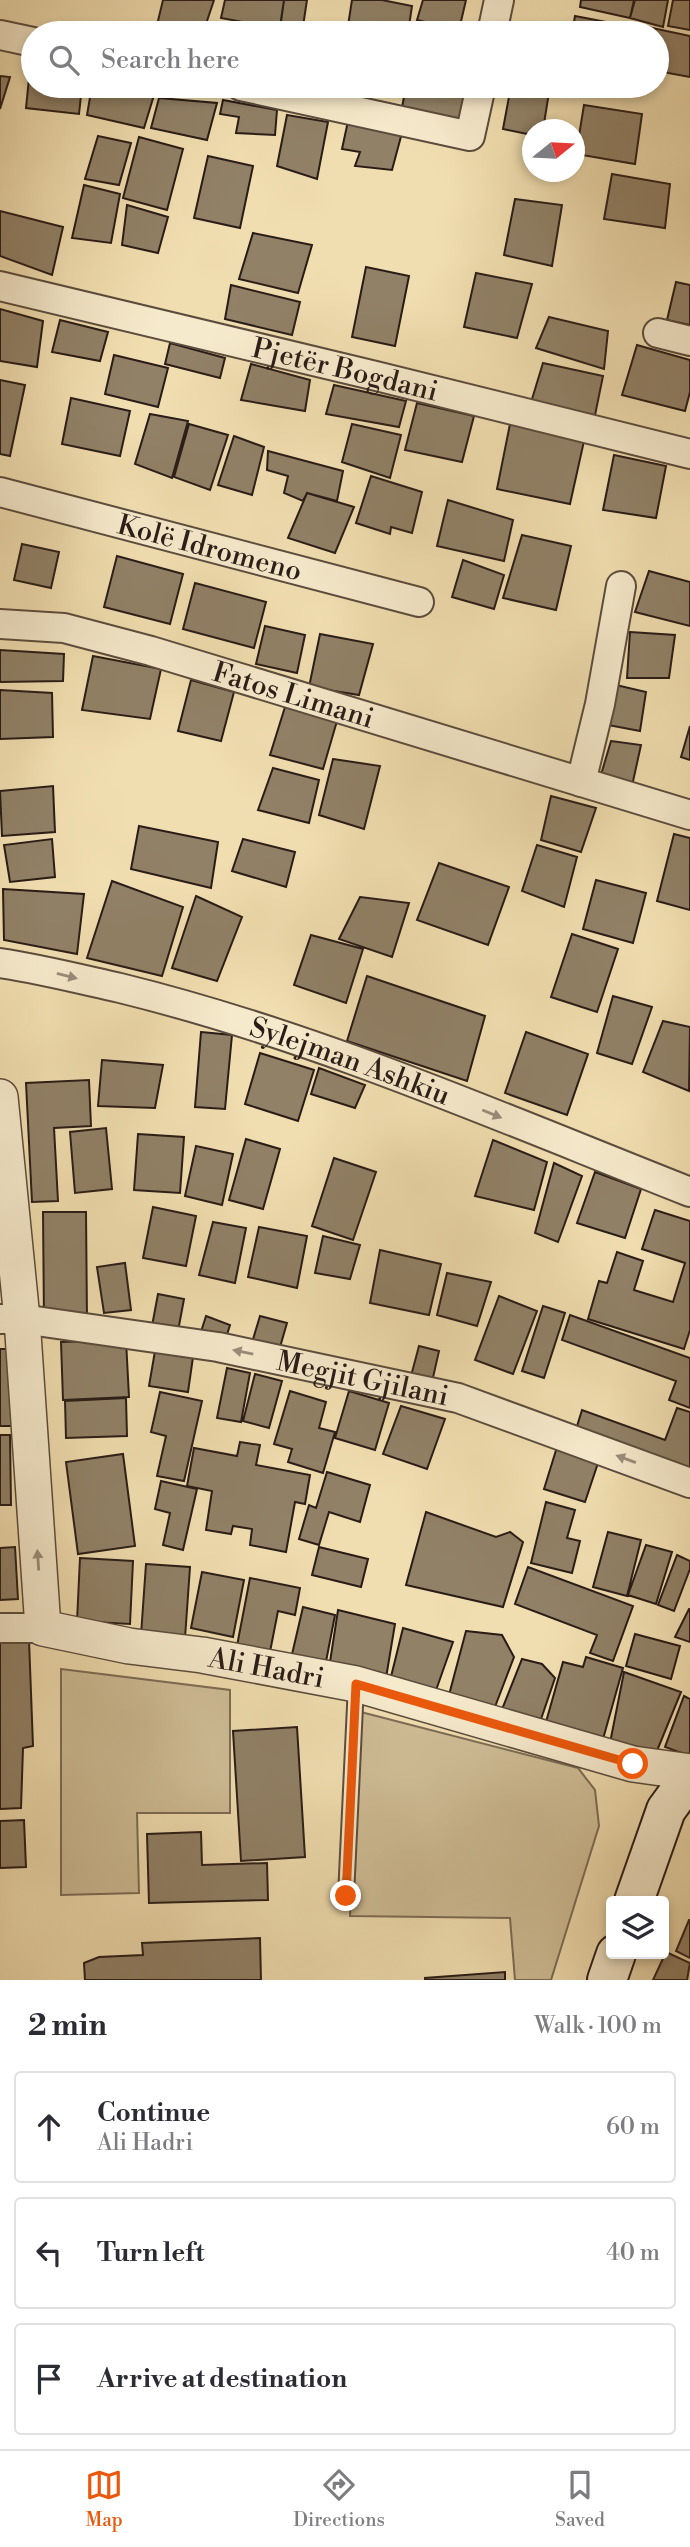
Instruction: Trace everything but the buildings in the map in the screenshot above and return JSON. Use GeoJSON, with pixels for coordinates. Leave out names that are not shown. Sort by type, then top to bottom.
{"type":"FeatureCollection","features":[{"type":"Feature","properties":{"kind":"main road"},"geometry":{"type":"LineString","coordinates":[[637,1896],[666,1810],[690,1775]]}},
{"type":"Feature","properties":{"kind":"main road"},"geometry":{"type":"LineString","coordinates":[[607,1980],[614,1959]]}},
{"type":"Feature","properties":{"kind":"street"},"geometry":{"type":"LineString","coordinates":[[495,21],[499,0]]}},
{"type":"Feature","properties":{"kind":"street"},"geometry":{"type":"LineString","coordinates":[[0,35],[21,39]]}},
{"type":"Feature","properties":{"kind":"street"},"geometry":{"type":"LineString","coordinates":[[296,98],[470,136],[478,98]]}},
{"type":"Feature","properties":{"kind":"street","name":"Pjetër Bogdani"},"geometry":{"type":"LineString","coordinates":[[0,286],[690,454]]}},
{"type":"Feature","properties":{"kind":"street"},"geometry":{"type":"LineString","coordinates":[[658,333],[690,341]]}},
{"type":"Feature","properties":{"kind":"street","name":"Kolë Idromeno"},"geometry":{"type":"LineString","coordinates":[[0,492],[419,602]]}},
{"type":"Feature","properties":{"kind":"street"},"geometry":{"type":"LineString","coordinates":[[581,782],[600,704],[621,586]]}},
{"type":"Feature","properties":{"kind":"street","name":"Fatos Limani"},"geometry":{"type":"LineString","coordinates":[[0,624],[64,628],[151,651],[690,815]]}},
{"type":"Feature","properties":{"kind":"street","name":"Sylejman Ashkiu"},"geometry":{"type":"LineString","coordinates":[[0,963],[35,968],[163,999],[271,1030],[369,1065],[690,1192]]}},
{"type":"Feature","properties":{"kind":"street"},"geometry":{"type":"LineString","coordinates":[[0,1097],[11,1319],[43,1628],[0,1628]]}},
{"type":"Feature","properties":{"kind":"street","name":"Megjit Gjilani"},"geometry":{"type":"LineString","coordinates":[[11,1319],[218,1347],[458,1398],[690,1483]]}},
{"type":"Feature","properties":{"kind":"street","name":"Ali Hadri"},"geometry":{"type":"LineString","coordinates":[[43,1628],[128,1646],[202,1655],[356,1684],[633,1764],[690,1775]]}},
{"type":"Feature","properties":{"kind":"lane"},"geometry":{"type":"LineString","coordinates":[[346,1896],[356,1684]]}},
{"type":"Feature","properties":{"kind":"shaded area"},"geometry":{"type":"Polygon","coordinates":[[[61,1669],[230,1690],[230,1813],[137,1813],[139,1893],[61,1895],[61,1669]]]}},
{"type":"Feature","properties":{"kind":"shaded area"},"geometry":{"type":"Polygon","coordinates":[[[357,1711],[578,1768],[595,1790],[599,1826],[551,1980],[515,1980],[510,1918],[350,1916],[357,1711]]]}},
{"type":"Feature","properties":{"kind":"route"},"geometry":{"type":"LineString","coordinates":[[346,1896],[356,1684],[633,1764]]}}]}
